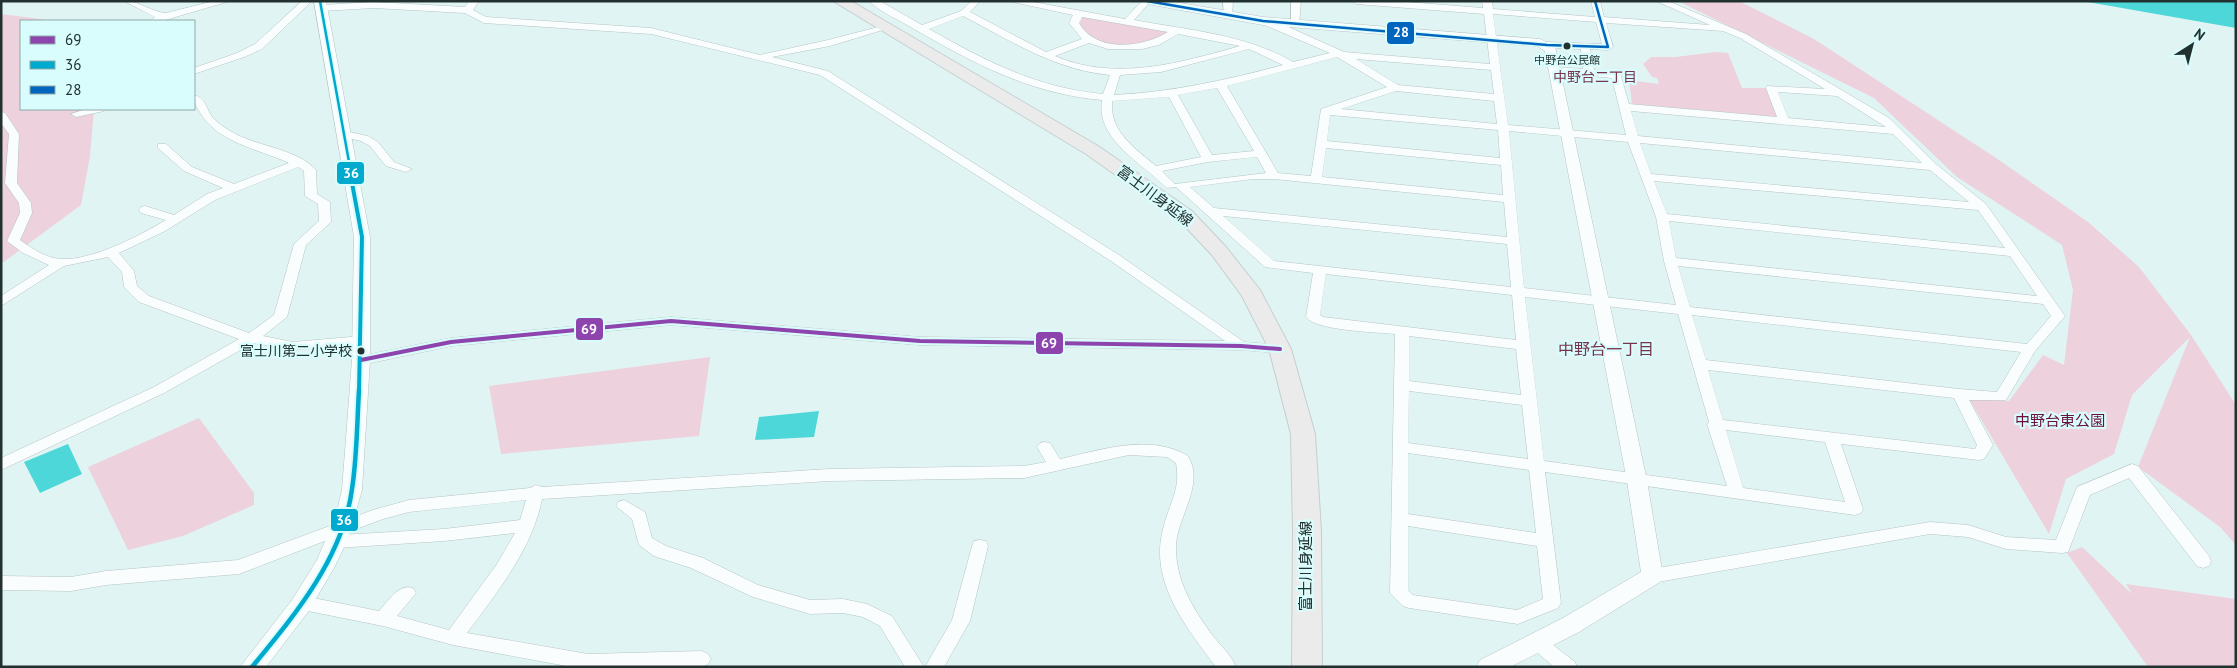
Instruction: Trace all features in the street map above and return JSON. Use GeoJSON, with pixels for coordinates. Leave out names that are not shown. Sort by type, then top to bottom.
{"type":"FeatureCollection","features":[{"type":"Feature","properties":{"kind":"main road","name":"富士川身延線"},"geometry":{"type":"LineString","coordinates":[[840,1],[1092,150],[1185,215],[1219,251],[1252,295],[1280,349],[1303,434],[1307,531],[1307,667]]}},
{"type":"Feature","properties":{"kind":"street"},"geometry":{"type":"LineString","coordinates":[[128,1],[156,15],[166,16]]}},
{"type":"Feature","properties":{"kind":"street"},"geometry":{"type":"LineString","coordinates":[[157,20],[166,16],[226,1]]}},
{"type":"Feature","properties":{"kind":"street"},"geometry":{"type":"LineString","coordinates":[[195,71],[253,49],[267,40],[296,8],[308,1]]}},
{"type":"Feature","properties":{"kind":"street"},"geometry":{"type":"LineString","coordinates":[[873,1],[1006,73],[1036,86],[1077,95],[1107,98],[1173,95],[1342,54],[1494,67]]}},
{"type":"Feature","properties":{"kind":"street"},"geometry":{"type":"LineString","coordinates":[[922,28],[964,13],[976,1]]}},
{"type":"Feature","properties":{"kind":"street"},"geometry":{"type":"LineString","coordinates":[[1012,1],[1250,46],[1291,65]]}},
{"type":"Feature","properties":{"kind":"street"},"geometry":{"type":"LineString","coordinates":[[1127,22],[1147,1],[1262,21],[1548,45],[1608,48],[1596,1]]}},
{"type":"Feature","properties":{"kind":"street"},"geometry":{"type":"LineString","coordinates":[[1228,1],[1229,15]]}},
{"type":"Feature","properties":{"kind":"street"},"geometry":{"type":"LineString","coordinates":[[1296,1],[1296,23]]}},
{"type":"Feature","properties":{"kind":"street"},"geometry":{"type":"LineString","coordinates":[[1356,1],[1488,6],[1601,20],[1732,30]]}},
{"type":"Feature","properties":{"kind":"street"},"geometry":{"type":"LineString","coordinates":[[1660,1],[1732,30],[1885,120],[1934,166],[1982,207],[2058,316],[2030,349],[2001,397],[1959,394],[1699,364]]}},
{"type":"Feature","properties":{"kind":"street"},"geometry":{"type":"LineString","coordinates":[[252,667],[303,603],[339,535],[349,509],[352,490],[361,350],[362,237],[321,5],[471,6],[484,20],[552,26],[645,30],[824,73],[1115,258],[1242,346]]}},
{"type":"Feature","properties":{"kind":"street"},"geometry":{"type":"LineString","coordinates":[[1402,332],[1399,592],[1409,601],[1518,618],[1552,603],[1523,345],[1503,128],[1488,6]]}},
{"type":"Feature","properties":{"kind":"street"},"geometry":{"type":"LineString","coordinates":[[964,13],[1070,65],[1116,72],[1170,67],[1250,46]]}},
{"type":"Feature","properties":{"kind":"street"},"geometry":{"type":"LineString","coordinates":[[1079,14],[1074,23],[1077,31],[1088,40],[1120,47],[1136,46],[1162,40],[1177,31]]}},
{"type":"Feature","properties":{"kind":"street"},"geometry":{"type":"LineString","coordinates":[[1262,21],[1291,31],[1342,54],[1395,88]]}},
{"type":"Feature","properties":{"kind":"street"},"geometry":{"type":"LineString","coordinates":[[758,57],[830,43],[882,27]]}},
{"type":"Feature","properties":{"kind":"street"},"geometry":{"type":"LineString","coordinates":[[1047,55],[1088,40]]}},
{"type":"Feature","properties":{"kind":"street"},"geometry":{"type":"LineString","coordinates":[[1548,45],[1551,49],[1637,481],[1652,576]]}},
{"type":"Feature","properties":{"kind":"street"},"geometry":{"type":"LineString","coordinates":[[1585,46],[1589,73]]}},
{"type":"Feature","properties":{"kind":"street"},"geometry":{"type":"LineString","coordinates":[[1555,70],[1616,76],[1633,140],[1662,217],[1670,261],[1715,424],[1737,494]]}},
{"type":"Feature","properties":{"kind":"street"},"geometry":{"type":"LineString","coordinates":[[1116,72],[1107,98],[1108,121],[1122,141],[1156,170],[1171,186]]}},
{"type":"Feature","properties":{"kind":"street"},"geometry":{"type":"LineString","coordinates":[[1220,83],[1274,176]]}},
{"type":"Feature","properties":{"kind":"street"},"geometry":{"type":"LineString","coordinates":[[1325,111],[1395,88],[1498,98]]}},
{"type":"Feature","properties":{"kind":"street"},"geometry":{"type":"LineString","coordinates":[[1784,122],[1771,88],[1842,94]]}},
{"type":"Feature","properties":{"kind":"street"},"geometry":{"type":"LineString","coordinates":[[1173,95],[1208,159]]}},
{"type":"Feature","properties":{"kind":"street"},"geometry":{"type":"LineString","coordinates":[[1,465],[159,390],[251,338],[280,317],[284,296],[292,279],[300,244],[325,222],[324,202],[311,196],[310,170],[301,162],[252,146],[213,125],[203,115],[202,105],[195,99]]}},
{"type":"Feature","properties":{"kind":"street"},"geometry":{"type":"LineString","coordinates":[[1623,107],[1896,131]]}},
{"type":"Feature","properties":{"kind":"street"},"geometry":{"type":"LineString","coordinates":[[76,114],[95,110]]}},
{"type":"Feature","properties":{"kind":"street"},"geometry":{"type":"LineString","coordinates":[[1325,111],[1934,166]]}},
{"type":"Feature","properties":{"kind":"street"},"geometry":{"type":"LineString","coordinates":[[1316,181],[1325,111]]}},
{"type":"Feature","properties":{"kind":"street"},"geometry":{"type":"LineString","coordinates":[[1,115],[14,134],[11,183],[25,203],[26,212],[13,241],[33,255],[58,264]]}},
{"type":"Feature","properties":{"kind":"street"},"geometry":{"type":"LineString","coordinates":[[344,134],[369,134],[374,144],[390,164],[406,169]]}},
{"type":"Feature","properties":{"kind":"street"},"geometry":{"type":"LineString","coordinates":[[1320,144],[1506,162]]}},
{"type":"Feature","properties":{"kind":"street"},"geometry":{"type":"LineString","coordinates":[[162,146],[188,169],[235,188]]}},
{"type":"Feature","properties":{"kind":"street"},"geometry":{"type":"LineString","coordinates":[[1156,170],[1208,159],[1262,153]]}},
{"type":"Feature","properties":{"kind":"street"},"geometry":{"type":"LineString","coordinates":[[1,302],[58,264],[111,252],[176,219],[211,197],[301,162]]}},
{"type":"Feature","properties":{"kind":"street"},"geometry":{"type":"LineString","coordinates":[[1509,199],[1274,176],[1253,176],[1180,185],[1270,264],[2030,349]]}},
{"type":"Feature","properties":{"kind":"street"},"geometry":{"type":"LineString","coordinates":[[1648,177],[1982,207]]}},
{"type":"Feature","properties":{"kind":"street"},"geometry":{"type":"LineString","coordinates":[[145,210],[176,219]]}},
{"type":"Feature","properties":{"kind":"street"},"geometry":{"type":"LineString","coordinates":[[1213,212],[1250,214],[1513,241]]}},
{"type":"Feature","properties":{"kind":"street"},"geometry":{"type":"LineString","coordinates":[[1662,217],[2013,253]]}},
{"type":"Feature","properties":{"kind":"street"},"geometry":{"type":"LineString","coordinates":[[111,252],[128,271],[131,287],[144,299],[251,338],[293,346],[361,350],[671,321],[920,341],[1242,346],[1280,349]]}},
{"type":"Feature","properties":{"kind":"street"},"geometry":{"type":"LineString","coordinates":[[1670,261],[2049,301]]}},
{"type":"Feature","properties":{"kind":"street"},"geometry":{"type":"LineString","coordinates":[[1320,271],[1313,317],[1320,321],[1523,345]]}},
{"type":"Feature","properties":{"kind":"street"},"geometry":{"type":"LineString","coordinates":[[1401,385],[1529,400]]}},
{"type":"Feature","properties":{"kind":"street"},"geometry":{"type":"LineString","coordinates":[[1715,424],[1832,439],[1979,454],[1985,445],[1959,394]]}},
{"type":"Feature","properties":{"kind":"street"},"geometry":{"type":"LineString","coordinates":[[1400,447],[1637,481],[1855,509],[1832,439]]}},
{"type":"Feature","properties":{"kind":"street"},"geometry":{"type":"LineString","coordinates":[[1045,447],[1056,465]]}},
{"type":"Feature","properties":{"kind":"street"},"geometry":{"type":"LineString","coordinates":[[1,583],[71,584],[116,577],[239,567],[339,535],[409,506],[536,491],[829,475],[1024,472],[1129,450],[1170,452],[1183,460],[1187,480],[1168,545],[1169,574],[1176,592],[1227,667]]}},
{"type":"Feature","properties":{"kind":"street"},"geometry":{"type":"LineString","coordinates":[[1488,667],[1538,643],[1652,576],[1930,528],[1968,531],[2006,542],[2062,547],[2083,491],[2132,470],[2204,561]]}},
{"type":"Feature","properties":{"kind":"street"},"geometry":{"type":"LineString","coordinates":[[453,638],[514,551],[534,510],[536,491]]}},
{"type":"Feature","properties":{"kind":"street"},"geometry":{"type":"LineString","coordinates":[[624,506],[639,516],[645,541],[660,552],[697,563],[762,592],[810,607],[843,606],[867,611],[886,621],[915,667]]}},
{"type":"Feature","properties":{"kind":"street"},"geometry":{"type":"LineString","coordinates":[[1400,519],[1545,541]]}},
{"type":"Feature","properties":{"kind":"street"},"geometry":{"type":"LineString","coordinates":[[339,535],[444,536],[526,526]]}},
{"type":"Feature","properties":{"kind":"street"},"geometry":{"type":"LineString","coordinates":[[934,667],[961,622],[980,546]]}},
{"type":"Feature","properties":{"kind":"street"},"geometry":{"type":"LineString","coordinates":[[382,619],[407,593]]}},
{"type":"Feature","properties":{"kind":"street"},"geometry":{"type":"LineString","coordinates":[[303,603],[382,619],[453,638],[587,664],[702,660]]}},
{"type":"Feature","properties":{"kind":"street"},"geometry":{"type":"LineString","coordinates":[[1538,643],[1568,667]]}},
{"type":"Feature","properties":{"kind":"green space","name":"中野台東公園"},"geometry":{"type":"Polygon","coordinates":[[[1678,1],[1739,1],[1814,39],[1999,160],[2088,222],[2139,267],[2191,335],[2236,405],[2236,545],[2220,527],[2138,467],[2190,337],[2132,395],[2114,454],[2066,479],[2049,534],[1969,399],[2009,401],[2043,355],[2064,365],[2073,290],[2062,245],[1957,177],[1874,98],[1678,1]]]}},
{"type":"Feature","properties":{"kind":"green space"},"geometry":{"type":"Polygon","coordinates":[[[1,14],[48,20],[20,20],[20,110],[94,110],[90,156],[81,205],[1,264],[1,14]]]}},
{"type":"Feature","properties":{"kind":"green space"},"geometry":{"type":"Polygon","coordinates":[[[1083,16],[1170,31],[1141,42],[1117,45],[1106,44],[1096,42],[1088,37],[1079,24],[1083,16]]]}},
{"type":"Feature","properties":{"kind":"green space"},"geometry":{"type":"Polygon","coordinates":[[[1715,52],[1728,53],[1742,88],[1766,88],[1777,117],[1632,104],[1629,80],[1659,84],[1657,78],[1652,77],[1643,64],[1651,57],[1676,57],[1715,52]]]}},
{"type":"Feature","properties":{"kind":"green space"},"geometry":{"type":"Polygon","coordinates":[[[710,357],[699,436],[501,454],[489,386],[710,357]]]}},
{"type":"Feature","properties":{"kind":"green space"},"geometry":{"type":"Polygon","coordinates":[[[199,418],[254,493],[254,505],[183,536],[128,550],[88,467],[199,418]]]}},
{"type":"Feature","properties":{"kind":"green space"},"geometry":{"type":"Polygon","coordinates":[[[2082,547],[2132,594],[2126,584],[2236,599],[2236,667],[2148,667],[2067,553],[2082,547]]]}},
{"type":"Feature","properties":{"kind":"water"},"geometry":{"type":"Polygon","coordinates":[[[2082,1],[2236,1],[2236,28],[2082,1]]]}},
{"type":"Feature","properties":{"kind":"water"},"geometry":{"type":"Polygon","coordinates":[[[819,411],[814,437],[755,440],[759,417],[819,411]]]}},
{"type":"Feature","properties":{"kind":"water"},"geometry":{"type":"Polygon","coordinates":[[[68,444],[82,474],[40,493],[24,462],[68,444]]]}},
{"type":"Feature","properties":{"kind":"transit line","name":"36"},"geometry":{"type":"LineString","coordinates":[[252,667],[300,606],[327,562],[338,539],[352,490],[361,360],[362,237],[320,1]]}},
{"type":"Feature","properties":{"kind":"transit line","name":"28"},"geometry":{"type":"LineString","coordinates":[[1147,1],[1263,21],[1547,45],[1608,47],[1595,1]]}},
{"type":"Feature","properties":{"kind":"transit line","name":"69"},"geometry":{"type":"LineString","coordinates":[[361,360],[451,342],[671,321],[920,341],[1241,346],[1280,349]]}},
{"type":"Feature","properties":{"kind":"place","name":"中野台公民館"},"geometry":{"type":"Point","coordinates":[1567,46]}},
{"type":"Feature","properties":{"kind":"place","name":"富士川第二小学校"},"geometry":{"type":"Point","coordinates":[361,351]}},
{"type":"Feature","properties":{"kind":"district","name":"中野台二丁目"},"geometry":{"type":"Point","coordinates":[1595,77]}},
{"type":"Feature","properties":{"kind":"district","name":"中野台一丁目"},"geometry":{"type":"Point","coordinates":[1606,349]}}]}
